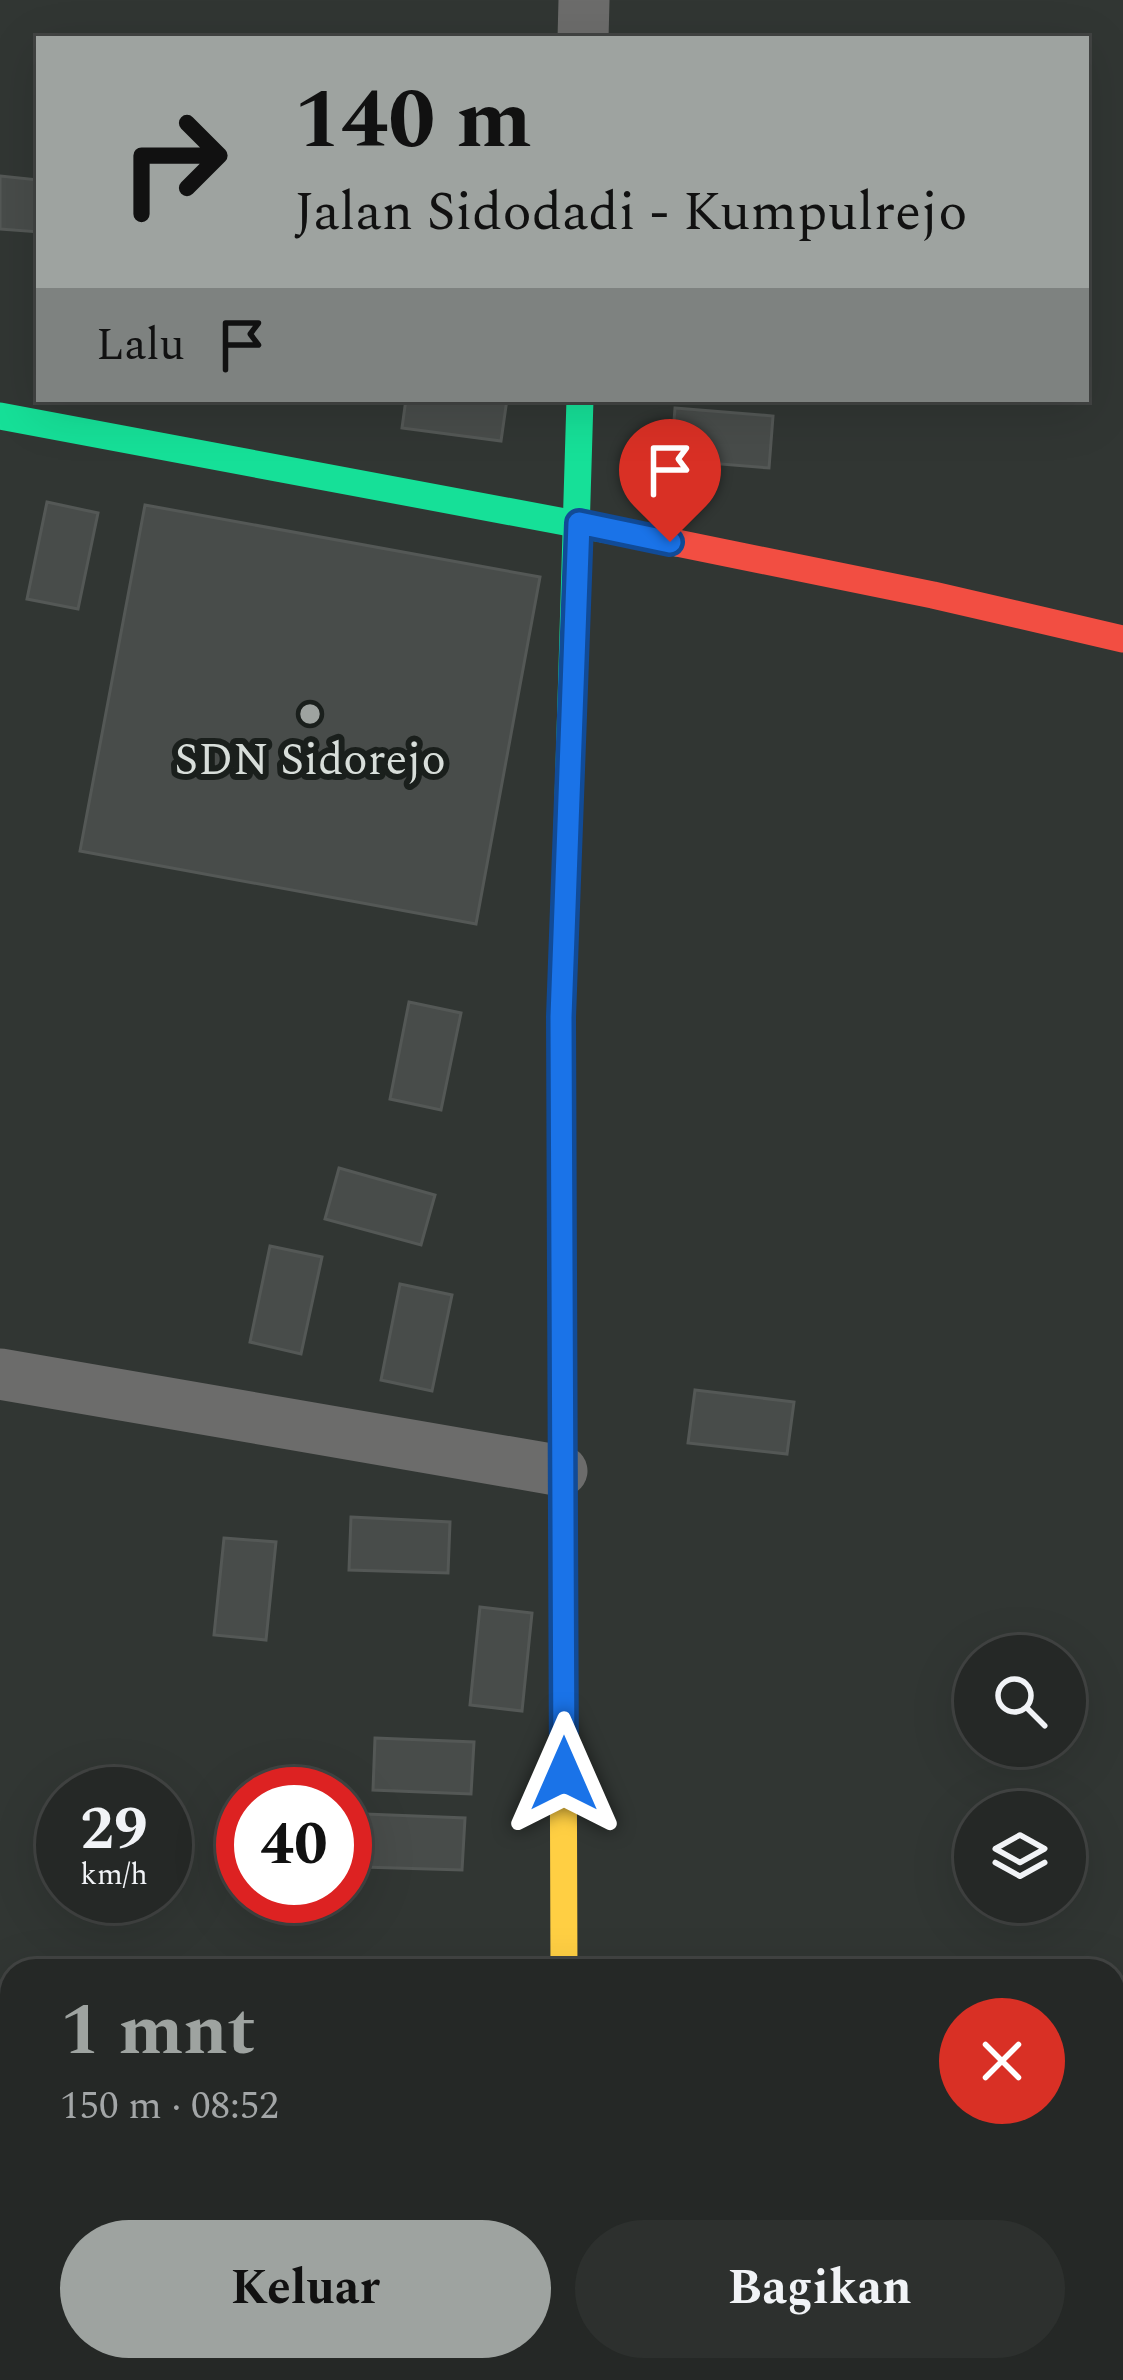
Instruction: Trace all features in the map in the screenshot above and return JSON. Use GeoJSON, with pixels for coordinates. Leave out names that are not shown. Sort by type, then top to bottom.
{"type":"FeatureCollection","features":[{"type":"Feature","properties":{"kind":"street"},"geometry":{"type":"LineString","coordinates":[[583,36],[584,0]]}},
{"type":"Feature","properties":{"kind":"street"},"geometry":{"type":"LineString","coordinates":[[564,1959],[561,1017],[580,402]]}},
{"type":"Feature","properties":{"kind":"street"},"geometry":{"type":"LineString","coordinates":[[0,416],[579,523],[933,595],[1123,640]]}},
{"type":"Feature","properties":{"kind":"street"},"geometry":{"type":"LineString","coordinates":[[0,1374],[562,1471]]}},
{"type":"Feature","properties":{"kind":"building"},"geometry":{"type":"Polygon","coordinates":[[[0,176],[36,180],[36,232],[0,229],[0,176]]]}},
{"type":"Feature","properties":{"kind":"building"},"geometry":{"type":"Polygon","coordinates":[[[406,402],[507,402],[501,441],[402,428],[406,402]]]}},
{"type":"Feature","properties":{"kind":"building"},"geometry":{"type":"Polygon","coordinates":[[[675,408],[773,416],[769,468],[671,460],[675,408]]]}},
{"type":"Feature","properties":{"kind":"building"},"geometry":{"type":"Polygon","coordinates":[[[47,502],[98,513],[78,609],[27,599],[47,502]]]}},
{"type":"Feature","properties":{"kind":"building","name":"SDN Sidorejo"},"geometry":{"type":"Polygon","coordinates":[[[145,505],[540,577],[476,924],[80,851],[145,505]]]}},
{"type":"Feature","properties":{"kind":"building"},"geometry":{"type":"Polygon","coordinates":[[[409,1002],[461,1013],[441,1110],[390,1099],[409,1002]]]}},
{"type":"Feature","properties":{"kind":"building"},"geometry":{"type":"Polygon","coordinates":[[[339,1168],[435,1195],[421,1245],[325,1219],[339,1168]]]}},
{"type":"Feature","properties":{"kind":"building"},"geometry":{"type":"Polygon","coordinates":[[[270,1246],[322,1257],[301,1354],[250,1342],[270,1246]]]}},
{"type":"Feature","properties":{"kind":"building"},"geometry":{"type":"Polygon","coordinates":[[[400,1284],[452,1295],[432,1391],[381,1380],[400,1284]]]}},
{"type":"Feature","properties":{"kind":"building"},"geometry":{"type":"Polygon","coordinates":[[[695,1390],[794,1402],[787,1454],[688,1443],[695,1390]]]}},
{"type":"Feature","properties":{"kind":"building"},"geometry":{"type":"Polygon","coordinates":[[[351,1517],[450,1522],[448,1573],[349,1570],[351,1517]]]}},
{"type":"Feature","properties":{"kind":"building"},"geometry":{"type":"Polygon","coordinates":[[[224,1538],[276,1542],[266,1640],[214,1635],[224,1538]]]}},
{"type":"Feature","properties":{"kind":"building"},"geometry":{"type":"Polygon","coordinates":[[[480,1607],[532,1613],[522,1711],[470,1705],[480,1607]]]}},
{"type":"Feature","properties":{"kind":"building"},"geometry":{"type":"Polygon","coordinates":[[[375,1738],[474,1742],[471,1794],[373,1790],[375,1738]]]}},
{"type":"Feature","properties":{"kind":"building"},"geometry":{"type":"Polygon","coordinates":[[[372,1814],[465,1818],[462,1870],[372,1867],[372,1814]]]}},
{"type":"Feature","properties":{"kind":"traffic: fast"},"geometry":{"type":"LineString","coordinates":[[566,867],[580,402]]}},
{"type":"Feature","properties":{"kind":"traffic: fast"},"geometry":{"type":"LineString","coordinates":[[0,416],[677,543]]}},
{"type":"Feature","properties":{"kind":"traffic: slow"},"geometry":{"type":"LineString","coordinates":[[562,1391],[564,1959]]}},
{"type":"Feature","properties":{"kind":"traffic: jam"},"geometry":{"type":"LineString","coordinates":[[677,543],[1123,639]]}},
{"type":"Feature","properties":{"kind":"traffic: jam"},"geometry":{"type":"LineString","coordinates":[[562,1391],[561,1017],[566,867]]}},
{"type":"Feature","properties":{"kind":"place","name":"SDN Sidorejo"},"geometry":{"type":"Point","coordinates":[310,714]}},
{"type":"Feature","properties":{"kind":"route"},"geometry":{"type":"LineString","coordinates":[[564,1774],[561,1017],[579,523],[670,542]]}}]}
